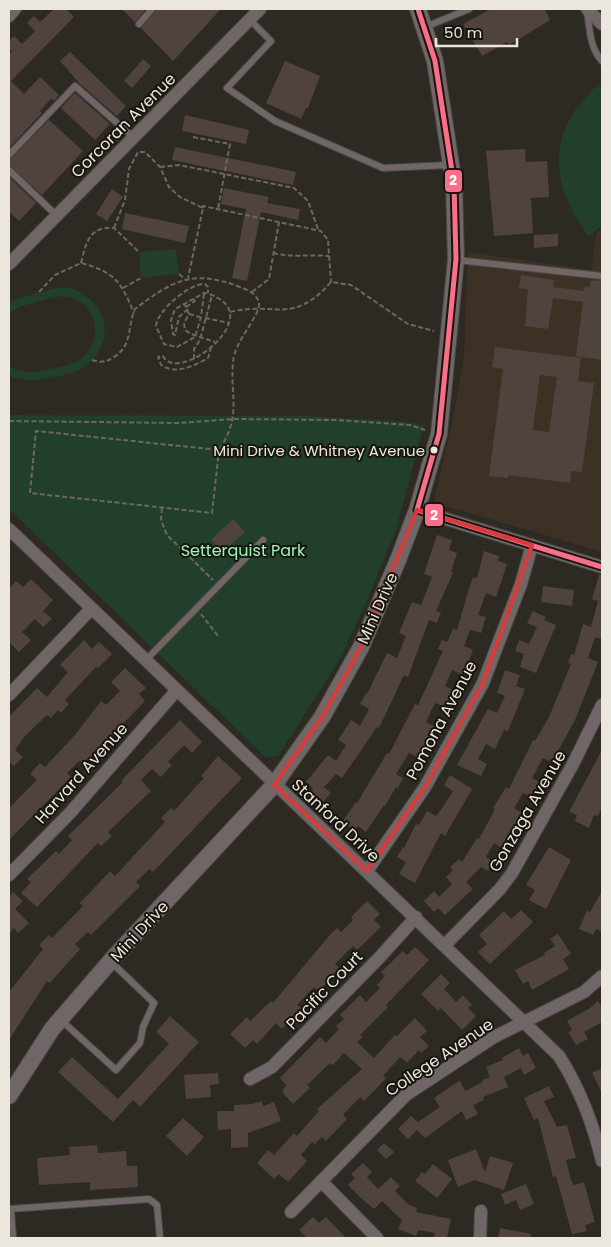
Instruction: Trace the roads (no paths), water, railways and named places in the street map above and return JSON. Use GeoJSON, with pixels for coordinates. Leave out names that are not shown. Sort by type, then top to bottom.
{"type":"FeatureCollection","features":[{"type":"Feature","properties":{"kind":"street"},"geometry":{"type":"LineString","coordinates":[[9,16],[15,9]]}},
{"type":"Feature","properties":{"kind":"street","name":"Corcoran Avenue"},"geometry":{"type":"LineString","coordinates":[[9,264],[260,9]]}},
{"type":"Feature","properties":{"kind":"street","name":"Mini Drive"},"geometry":{"type":"LineString","coordinates":[[9,1094],[60,1019],[111,961],[274,785],[322,717],[361,647],[417,510],[439,434],[456,260],[454,184],[435,61],[418,9]]}},
{"type":"Feature","properties":{"kind":"street"},"geometry":{"type":"LineString","coordinates":[[587,9],[602,24]]}},
{"type":"Feature","properties":{"kind":"street"},"geometry":{"type":"LineString","coordinates":[[417,510],[602,567]]}},
{"type":"Feature","properties":{"kind":"street","name":"Stanford Drive"},"geometry":{"type":"LineString","coordinates":[[9,529],[274,785],[525,1021],[559,1056],[571,1074],[593,1125],[602,1161]]}},
{"type":"Feature","properties":{"kind":"street","name":"Pomona Avenue"},"geometry":{"type":"LineString","coordinates":[[367,871],[425,787],[483,683],[521,584],[532,545]]}},
{"type":"Feature","properties":{"kind":"street"},"geometry":{"type":"LineString","coordinates":[[9,695],[91,609]]}},
{"type":"Feature","properties":{"kind":"street","name":"Harvard Avenue"},"geometry":{"type":"LineString","coordinates":[[9,875],[70,813],[176,691]]}},
{"type":"Feature","properties":{"kind":"street","name":"Gonzaga Avenue"},"geometry":{"type":"LineString","coordinates":[[445,945],[500,888],[512,872],[578,754],[602,705]]}},
{"type":"Feature","properties":{"kind":"street","name":"Pacific Court"},"geometry":{"type":"LineString","coordinates":[[250,1079],[272,1067],[379,958],[416,917]]}},
{"type":"Feature","properties":{"kind":"street","name":"College Avenue"},"geometry":{"type":"LineString","coordinates":[[291,1212],[377,1123],[406,1096],[494,1037],[584,992],[602,976]]}},
{"type":"Feature","properties":{"kind":"street"},"geometry":{"type":"LineString","coordinates":[[321,1181],[377,1238]]}},
{"type":"Feature","properties":{"kind":"street"},"geometry":{"type":"LineString","coordinates":[[480,1238],[481,1211]]}},
{"type":"Feature","properties":{"kind":"lane"},"geometry":{"type":"LineString","coordinates":[[139,24],[152,9]]}},
{"type":"Feature","properties":{"kind":"lane"},"geometry":{"type":"LineString","coordinates":[[424,28],[469,9]]}},
{"type":"Feature","properties":{"kind":"lane"},"geometry":{"type":"LineString","coordinates":[[587,9],[591,42],[596,55],[602,60]]}},
{"type":"Feature","properties":{"kind":"lane"},"geometry":{"type":"LineString","coordinates":[[249,19],[271,41],[227,88],[275,121],[382,168],[451,165]]}},
{"type":"Feature","properties":{"kind":"lane"},"geometry":{"type":"LineString","coordinates":[[9,155],[75,86],[134,138]]}},
{"type":"Feature","properties":{"kind":"lane"},"geometry":{"type":"LineString","coordinates":[[9,170],[57,216]]}},
{"type":"Feature","properties":{"kind":"lane"},"geometry":{"type":"LineString","coordinates":[[456,260],[602,276]]}},
{"type":"Feature","properties":{"kind":"lane"},"geometry":{"type":"LineString","coordinates":[[145,661],[263,540]]}},
{"type":"Feature","properties":{"kind":"lane"},"geometry":{"type":"LineString","coordinates":[[60,1019],[116,1070],[140,1043],[143,1027],[154,1003],[111,961]]}},
{"type":"Feature","properties":{"kind":"lane"},"geometry":{"type":"LineString","coordinates":[[13,1238],[10,1209],[149,1199],[157,1205],[160,1238]]}},
{"type":"Feature","properties":{"kind":"place","name":"Mini Drive & Whitney Avenue"},"geometry":{"type":"Point","coordinates":[434,450]}},
{"type":"Feature","properties":{"kind":"park label","name":"Setterquist Park"},"geometry":{"type":"Point","coordinates":[243,550]}}]}
